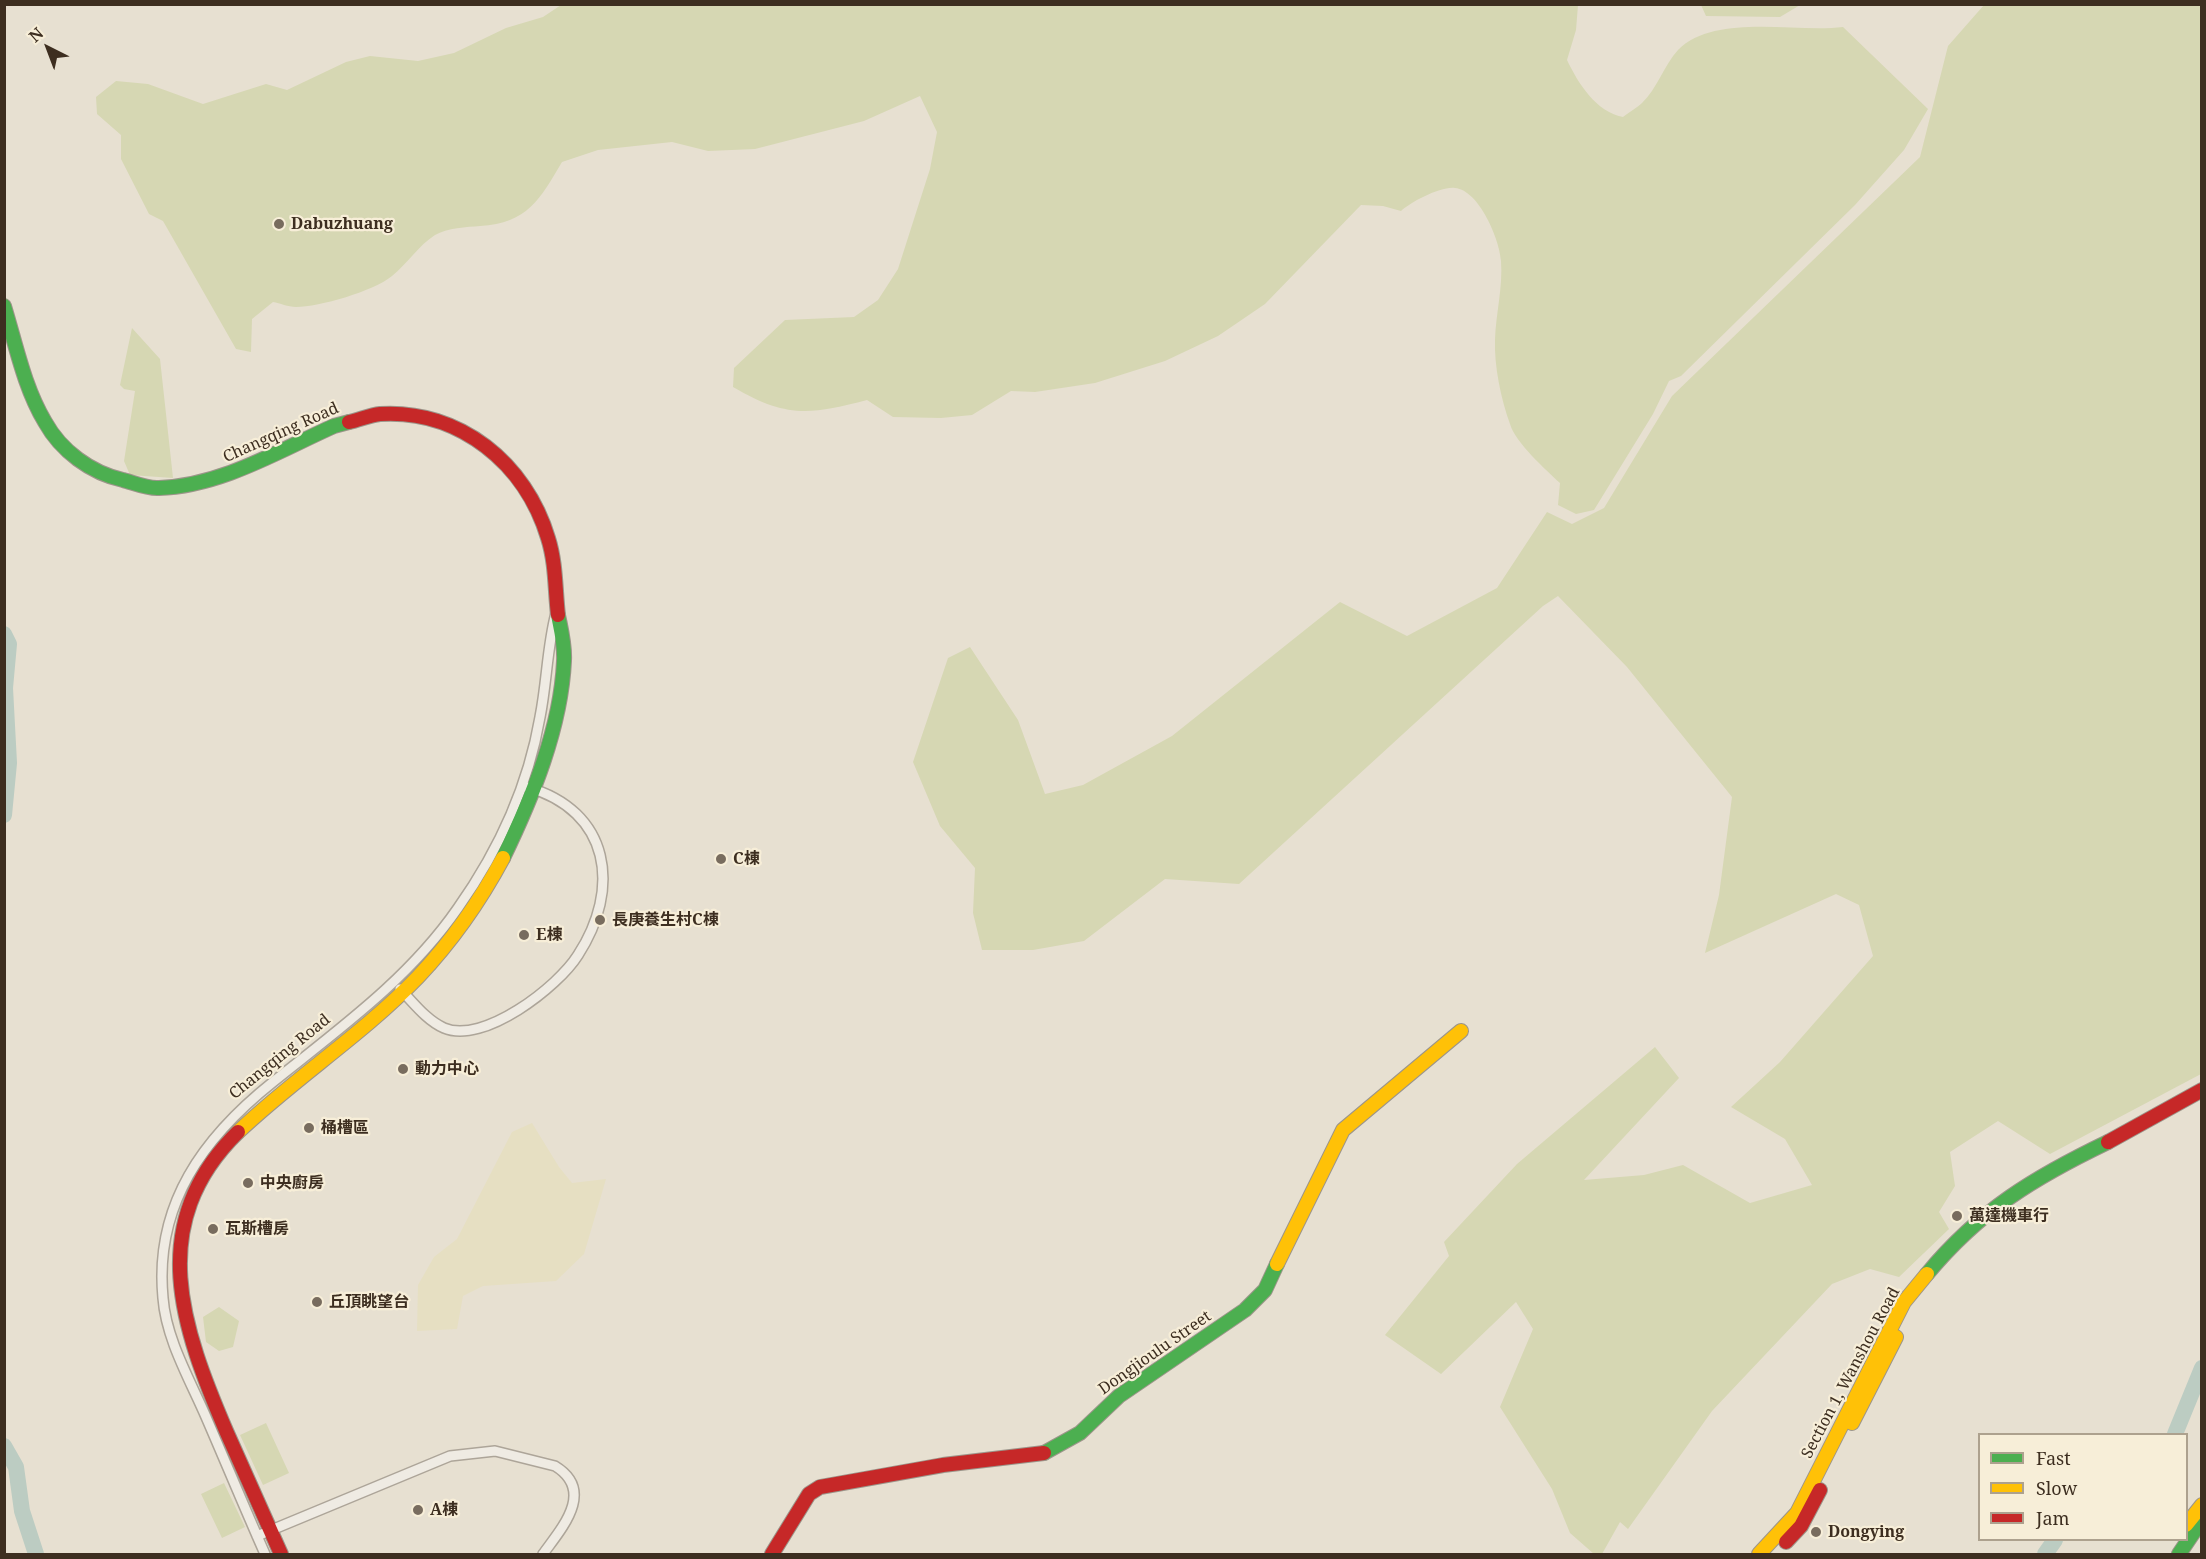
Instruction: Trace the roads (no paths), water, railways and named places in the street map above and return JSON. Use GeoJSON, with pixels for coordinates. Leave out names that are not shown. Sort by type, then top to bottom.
{"type":"FeatureCollection","features":[{"type":"Feature","properties":{"kind":"street","name":"Changqing Road"},"geometry":{"type":"LineString","coordinates":[[4,306],[29,392],[50,431],[71,455],[97,472],[131,486],[161,489],[206,484],[341,422],[366,416],[417,415],[467,432],[503,459],[516,475],[540,514],[553,557],[557,609],[563,633],[562,682],[550,735],[528,788],[504,859],[469,918],[398,987],[253,1118],[214,1159],[203,1179],[186,1223],[179,1270],[180,1299],[189,1338],[281,1554]]}},
{"type":"Feature","properties":{"kind":"street"},"geometry":{"type":"LineString","coordinates":[[398,987],[425,1014],[445,1028],[458,1031],[472,1029],[489,1025],[525,1004],[563,974],[577,957],[596,919],[602,883],[601,855],[597,839],[581,816],[559,800],[528,788]]}},
{"type":"Feature","properties":{"kind":"street","name":"Changqing Road"},"geometry":{"type":"LineString","coordinates":[[265,1554],[184,1367],[168,1320],[163,1300],[162,1269],[171,1217],[178,1194],[197,1157],[226,1124],[248,1102],[398,987]]}},
{"type":"Feature","properties":{"kind":"street","name":"Dongjioulu Street"},"geometry":{"type":"LineString","coordinates":[[772,1554],[809,1494],[820,1487],[943,1465],[968,1464],[1049,1452],[1080,1433],[1119,1396],[1245,1310],[1265,1290],[1343,1130],[1461,1031]]}},
{"type":"Feature","properties":{"kind":"street","name":"Section 1, Wanshou Road"},"geometry":{"type":"LineString","coordinates":[[1759,1554],[1797,1513],[1904,1302],[1946,1251],[1991,1210],[2038,1176],[2146,1123],[2202,1090]]}},
{"type":"Feature","properties":{"kind":"street","name":"Section 1, Wanshou Road"},"geometry":{"type":"LineString","coordinates":[[1773,1554],[1802,1526],[1912,1305],[1933,1276],[1998,1215],[2051,1178],[2202,1101]]}},
{"type":"Feature","properties":{"kind":"street"},"geometry":{"type":"LineString","coordinates":[[257,1536],[450,1456],[495,1451],[555,1466],[563,1471],[571,1485],[575,1499],[573,1512],[543,1554]]}},
{"type":"Feature","properties":{"kind":"street"},"geometry":{"type":"LineString","coordinates":[[2188,1524],[2202,1505]]}},
{"type":"Feature","properties":{"kind":"street"},"geometry":{"type":"LineString","coordinates":[[2188,1541],[2202,1520]]}},
{"type":"Feature","properties":{"kind":"street"},"geometry":{"type":"LineString","coordinates":[[2169,1554],[2177,1541]]}},
{"type":"Feature","properties":{"kind":"street"},"geometry":{"type":"LineString","coordinates":[[2179,1554],[2188,1541]]}},
{"type":"Feature","properties":{"kind":"waterway"},"geometry":{"type":"LineString","coordinates":[[4,634],[9,644],[5,688],[9,763],[4,815]]}},
{"type":"Feature","properties":{"kind":"waterway"},"geometry":{"type":"LineString","coordinates":[[2175,1433],[2202,1368]]}},
{"type":"Feature","properties":{"kind":"waterway"},"geometry":{"type":"LineString","coordinates":[[4,1446],[16,1467],[22,1511],[36,1554]]}},
{"type":"Feature","properties":{"kind":"waterway"},"geometry":{"type":"LineString","coordinates":[[2045,1554],[2054,1541]]}},
{"type":"Feature","properties":{"kind":"place","name":"Dabuzhuang"},"geometry":{"type":"Point","coordinates":[279,224]}},
{"type":"Feature","properties":{"kind":"place","name":"C棟"},"geometry":{"type":"Point","coordinates":[721,859]}},
{"type":"Feature","properties":{"kind":"place","name":"長庚養生村C棟"},"geometry":{"type":"Point","coordinates":[600,920]}},
{"type":"Feature","properties":{"kind":"place","name":"E棟"},"geometry":{"type":"Point","coordinates":[524,935]}},
{"type":"Feature","properties":{"kind":"place","name":"動力中心"},"geometry":{"type":"Point","coordinates":[403,1069]}},
{"type":"Feature","properties":{"kind":"place","name":"桶槽區"},"geometry":{"type":"Point","coordinates":[309,1128]}},
{"type":"Feature","properties":{"kind":"place","name":"中央廚房"},"geometry":{"type":"Point","coordinates":[248,1183]}},
{"type":"Feature","properties":{"kind":"place","name":"萬達機車行"},"geometry":{"type":"Point","coordinates":[1957,1216]}},
{"type":"Feature","properties":{"kind":"place","name":"瓦斯槽房"},"geometry":{"type":"Point","coordinates":[213,1229]}},
{"type":"Feature","properties":{"kind":"place","name":"丘頂眺望台"},"geometry":{"type":"Point","coordinates":[317,1302]}},
{"type":"Feature","properties":{"kind":"place","name":"A棟"},"geometry":{"type":"Point","coordinates":[418,1510]}},
{"type":"Feature","properties":{"kind":"place","name":"Dongying"},"geometry":{"type":"Point","coordinates":[1816,1532]}}]}
